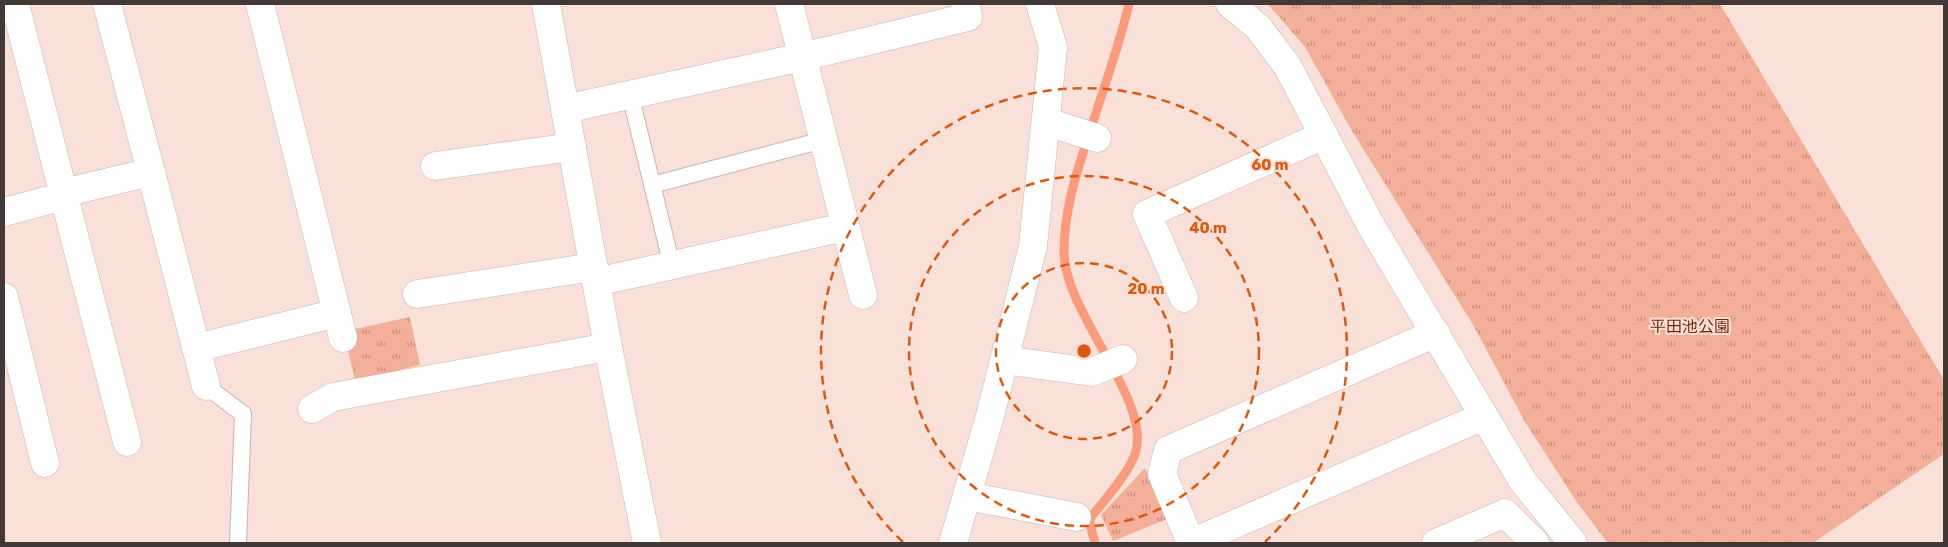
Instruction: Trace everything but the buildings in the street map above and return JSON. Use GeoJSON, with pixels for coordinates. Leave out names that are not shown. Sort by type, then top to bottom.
{"type":"FeatureCollection","features":[{"type":"Feature","properties":{"kind":"street"},"geometry":{"type":"LineString","coordinates":[[15,4],[127,442]]}},
{"type":"Feature","properties":{"kind":"street"},"geometry":{"type":"LineString","coordinates":[[107,4],[206,386]]}},
{"type":"Feature","properties":{"kind":"street"},"geometry":{"type":"LineString","coordinates":[[196,348],[340,326],[260,4]]}},
{"type":"Feature","properties":{"kind":"street"},"geometry":{"type":"LineString","coordinates":[[546,4],[608,347],[647,543]]}},
{"type":"Feature","properties":{"kind":"street"},"geometry":{"type":"LineString","coordinates":[[789,4],[863,295]]}},
{"type":"Feature","properties":{"kind":"street"},"geometry":{"type":"LineString","coordinates":[[565,109],[802,57],[968,17],[966,4]]}},
{"type":"Feature","properties":{"kind":"street"},"geometry":{"type":"LineString","coordinates":[[953,543],[1004,360],[1032,246],[1058,126],[1053,47],[1040,4]]}},
{"type":"Feature","properties":{"kind":"street"},"geometry":{"type":"LineString","coordinates":[[1230,4],[1258,26],[1288,66],[1370,224],[1522,480],[1573,543]]}},
{"type":"Feature","properties":{"kind":"street"},"geometry":{"type":"LineString","coordinates":[[1058,126],[1097,138]]}},
{"type":"Feature","properties":{"kind":"street"},"geometry":{"type":"LineString","coordinates":[[1184,298],[1147,214],[1324,135]]}},
{"type":"Feature","properties":{"kind":"street"},"geometry":{"type":"LineString","coordinates":[[435,166],[572,147]]}},
{"type":"Feature","properties":{"kind":"street"},"geometry":{"type":"LineString","coordinates":[[4,212],[151,172]]}},
{"type":"Feature","properties":{"kind":"street"},"geometry":{"type":"LineString","coordinates":[[417,294],[672,266],[846,227]]}},
{"type":"Feature","properties":{"kind":"street"},"geometry":{"type":"LineString","coordinates":[[4,297],[45,463]]}},
{"type":"Feature","properties":{"kind":"street"},"geometry":{"type":"LineString","coordinates":[[1436,333],[1168,450],[1162,474],[1191,543],[1484,416]]}},
{"type":"Feature","properties":{"kind":"street"},"geometry":{"type":"LineString","coordinates":[[312,409],[333,397],[608,347]]}},
{"type":"Feature","properties":{"kind":"street"},"geometry":{"type":"LineString","coordinates":[[1004,360],[1092,372],[1123,359]]}},
{"type":"Feature","properties":{"kind":"street"},"geometry":{"type":"LineString","coordinates":[[966,496],[1077,517]]}},
{"type":"Feature","properties":{"kind":"street"},"geometry":{"type":"LineString","coordinates":[[1436,543],[1505,513],[1535,543]]}},
{"type":"Feature","properties":{"kind":"lane"},"geometry":{"type":"LineString","coordinates":[[630,94],[672,266]]}},
{"type":"Feature","properties":{"kind":"lane"},"geometry":{"type":"LineString","coordinates":[[652,184],[823,140]]}},
{"type":"Feature","properties":{"kind":"lane"},"geometry":{"type":"LineString","coordinates":[[206,386],[243,414],[238,543]]}},
{"type":"Feature","properties":{"kind":"green space","name":"平田池公園"},"geometry":{"type":"Polygon","coordinates":[[[1268,4],[1720,4],[1944,380],[1944,454],[1813,543],[1608,543],[1578,504],[1525,422],[1472,323],[1352,131],[1305,47],[1268,4]]]}},
{"type":"Feature","properties":{"kind":"green space"},"geometry":{"type":"Polygon","coordinates":[[[410,317],[420,365],[355,381],[348,350],[355,335],[355,329],[410,317]]]}},
{"type":"Feature","properties":{"kind":"green space"},"geometry":{"type":"Polygon","coordinates":[[[1145,468],[1167,519],[1113,541],[1101,515],[1145,468]]]}},
{"type":"Feature","properties":{"kind":"waterway"},"geometry":{"type":"LineString","coordinates":[[1095,543],[1089,520],[1133,460],[1136,451],[1137,430],[1131,406],[1077,301],[1068,276],[1064,238],[1074,182],[1115,56],[1129,4]]}}]}
